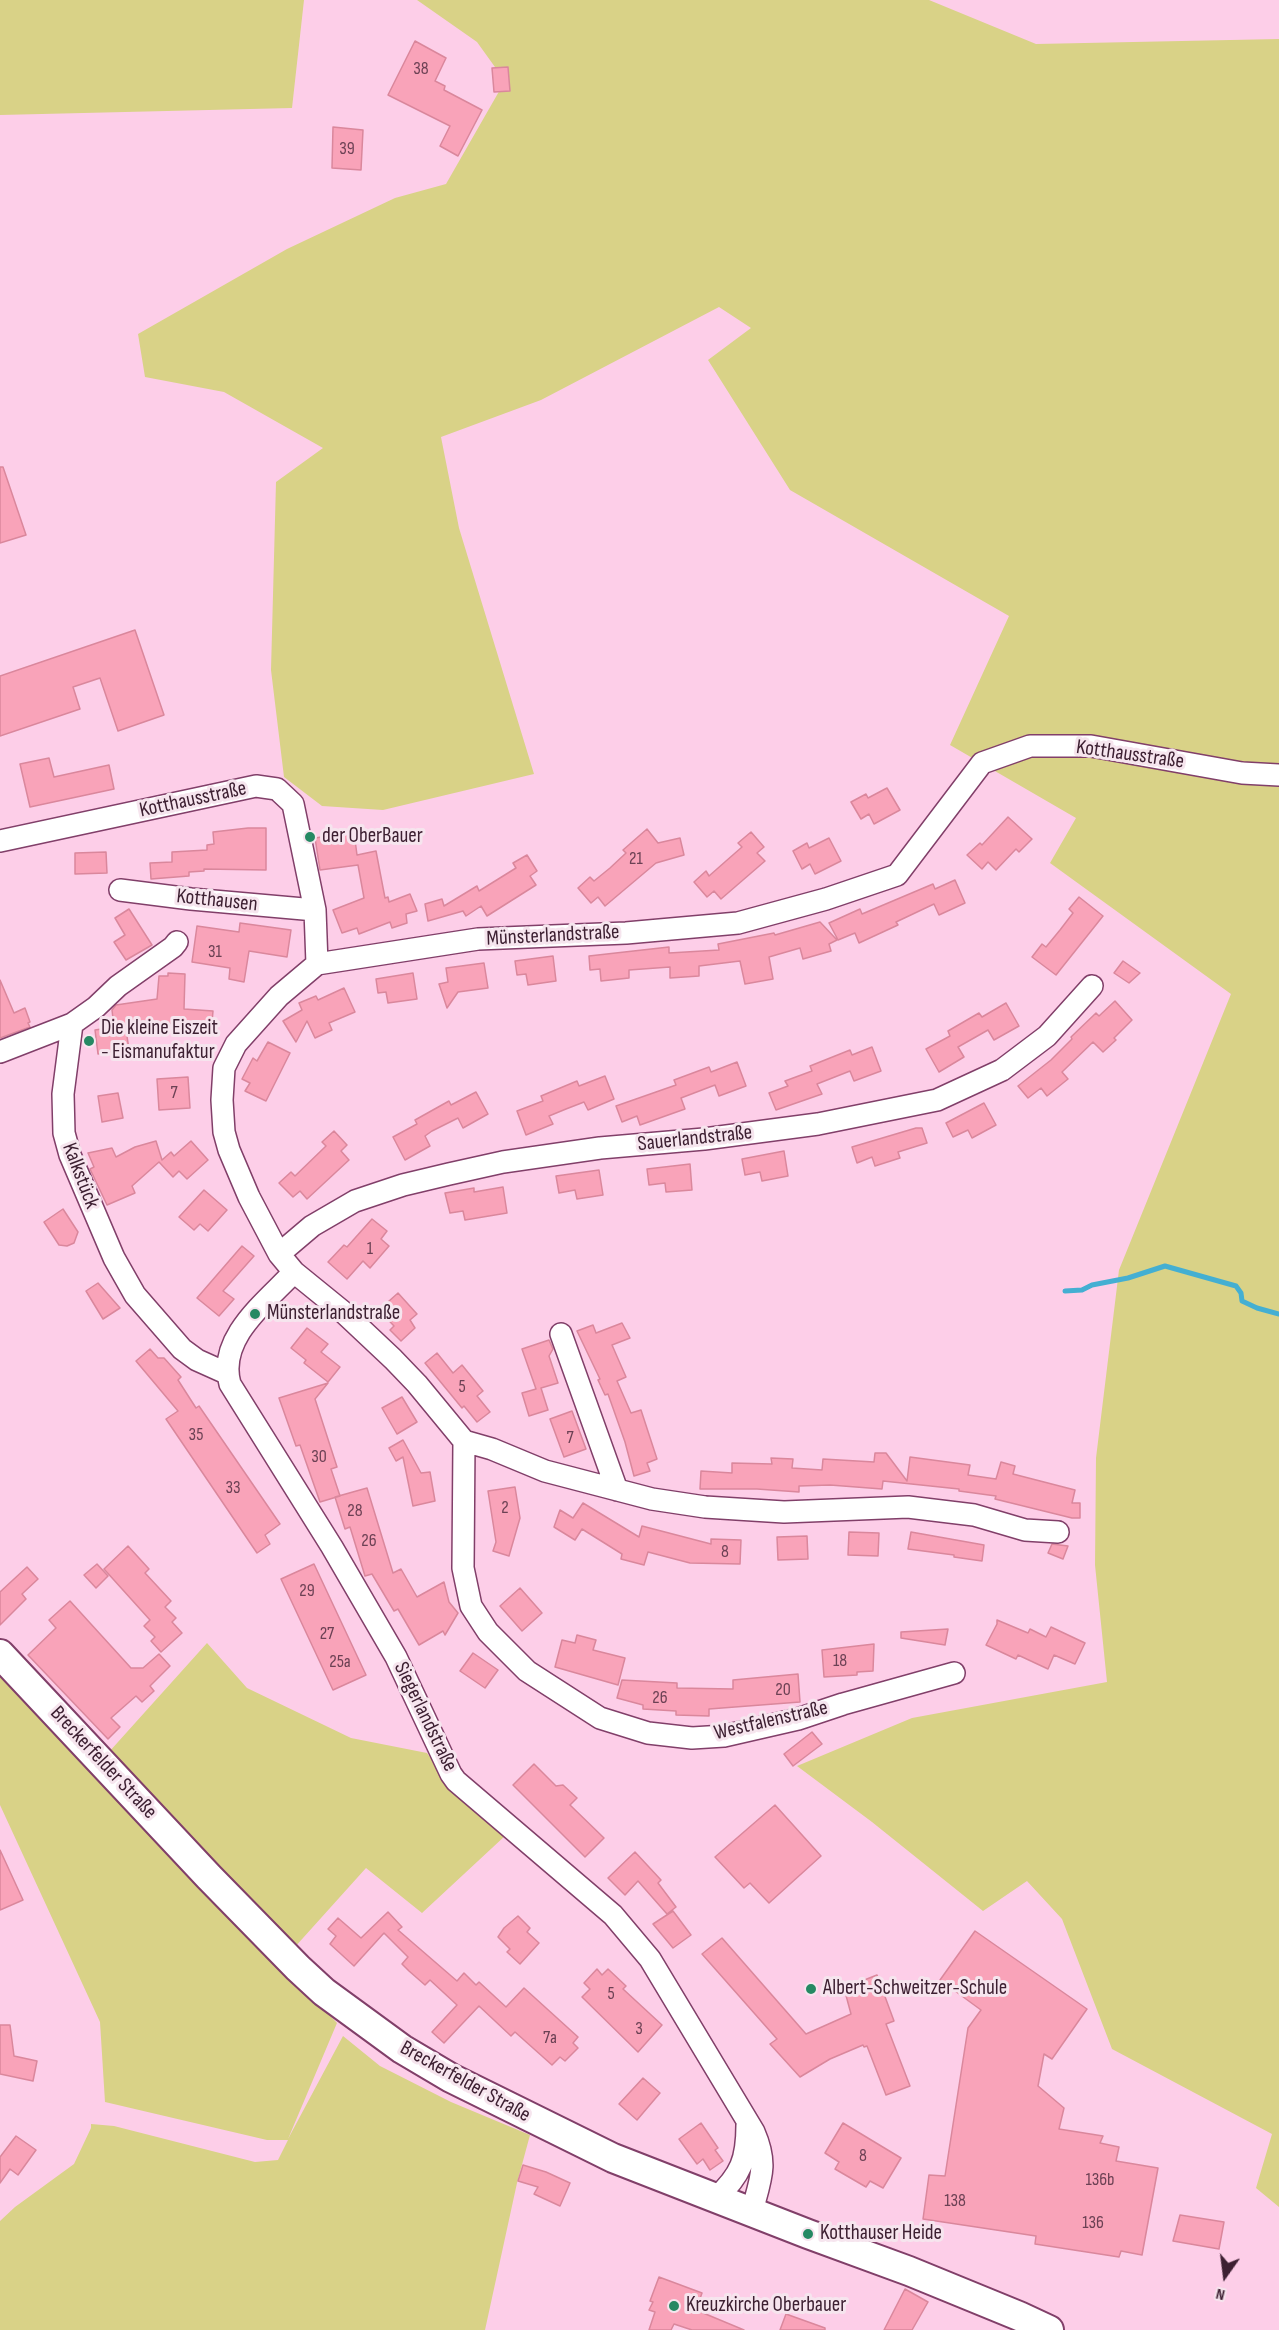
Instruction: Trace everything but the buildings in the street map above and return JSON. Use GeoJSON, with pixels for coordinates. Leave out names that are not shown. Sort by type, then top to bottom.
{"type":"FeatureCollection","features":[{"type":"Feature","properties":{"kind":"main road","name":"Breckerfelder Straße"},"geometry":{"type":"LineString","coordinates":[[0,1654],[263,1932],[324,1992],[402,2049],[472,2089],[613,2158],[807,2234],[920,2275],[1049,2330]]}},
{"type":"Feature","properties":{"kind":"street","name":"Kotthausstraße"},"geometry":{"type":"LineString","coordinates":[[982,763],[1030,746],[1091,746],[1242,773],[1279,776]]}},
{"type":"Feature","properties":{"kind":"street","name":"Münsterlandstraße"},"geometry":{"type":"LineString","coordinates":[[317,964],[478,939],[626,933],[738,923],[826,899],[897,875],[982,763]]}},
{"type":"Feature","properties":{"kind":"street","name":"Kotthausstraße"},"geometry":{"type":"LineString","coordinates":[[0,841],[256,786],[277,789],[293,804],[315,910],[317,964]]}},
{"type":"Feature","properties":{"kind":"street","name":"Kotthausen"},"geometry":{"type":"LineString","coordinates":[[120,890],[315,910]]}},
{"type":"Feature","properties":{"kind":"street"},"geometry":{"type":"LineString","coordinates":[[0,1052],[72,1027],[118,986],[177,942]]}},
{"type":"Feature","properties":{"kind":"street"},"geometry":{"type":"LineString","coordinates":[[317,964],[279,996],[236,1044],[224,1068],[222,1084],[224,1132],[234,1167],[279,1254],[294,1272],[342,1311],[393,1359],[417,1384],[464,1442],[492,1449],[545,1471],[617,1490],[705,1508],[784,1512],[908,1507],[974,1515],[1025,1530],[1058,1532]]}},
{"type":"Feature","properties":{"kind":"street","name":"Sauerlandstraße"},"geometry":{"type":"LineString","coordinates":[[279,1254],[312,1227],[355,1201],[403,1185],[449,1174],[503,1162],[589,1150],[704,1139],[818,1124],[937,1100],[1002,1070],[1047,1036],[1092,986]]}},
{"type":"Feature","properties":{"kind":"street","name":"Kalkstück"},"geometry":{"type":"LineString","coordinates":[[72,1027],[63,1094],[64,1133],[70,1155],[114,1257],[135,1295],[182,1349],[197,1360],[226,1373]]}},
{"type":"Feature","properties":{"kind":"street"},"geometry":{"type":"LineString","coordinates":[[226,1373],[230,1348],[238,1333],[294,1272]]}},
{"type":"Feature","properties":{"kind":"street"},"geometry":{"type":"LineString","coordinates":[[561,1334],[617,1490]]}},
{"type":"Feature","properties":{"kind":"street","name":"Siegerlandstraße"},"geometry":{"type":"LineString","coordinates":[[226,1373],[242,1406],[332,1547],[396,1657],[456,1781],[605,1908],[650,1959],[762,2150],[759,2187],[752,2211]]}},
{"type":"Feature","properties":{"kind":"street","name":"Westfalenstraße"},"geometry":{"type":"LineString","coordinates":[[464,1442],[463,1568],[471,1606],[488,1632],[527,1671],[600,1718],[648,1733],[692,1738],[724,1736],[798,1719],[954,1673]]}},
{"type":"Feature","properties":{"kind":"street"},"geometry":{"type":"LineString","coordinates":[[716,2198],[730,2185],[743,2164],[747,2146],[747,2121]]}},
{"type":"Feature","properties":{"kind":"shaded area"},"geometry":{"type":"Polygon","coordinates":[[[0,0],[304,0],[292,108],[0,115],[0,0]]]}},
{"type":"Feature","properties":{"kind":"shaded area"},"geometry":{"type":"Polygon","coordinates":[[[417,0],[929,0],[1036,44],[1279,39],[1279,2207],[1256,2188],[1272,2134],[1112,2049],[1062,1919],[1027,1881],[983,1911],[872,1822],[797,1766],[912,1718],[1107,1682],[1095,1565],[1096,1458],[1119,1270],[1231,994],[1050,863],[1076,818],[950,745],[1009,616],[790,490],[708,360],[751,328],[719,307],[541,400],[441,437],[459,528],[534,774],[383,810],[322,806],[284,777],[271,670],[276,482],[323,448],[224,392],[145,377],[138,334],[287,249],[395,198],[446,184],[505,81],[477,42],[417,0]]]}},
{"type":"Feature","properties":{"kind":"shaded area"},"geometry":{"type":"Polygon","coordinates":[[[207,1643],[247,1688],[351,1738],[427,1753],[451,1787],[506,1835],[422,1913],[366,1868],[294,1948],[109,1752],[207,1643]]]}},
{"type":"Feature","properties":{"kind":"shaded area"},"geometry":{"type":"Polygon","coordinates":[[[0,1671],[337,2023],[288,2139],[343,2036],[380,2066],[451,2102],[530,2135],[517,2183],[485,2330],[0,2330],[0,2221],[15,2207],[74,2164],[91,2124],[114,2126],[255,2162],[278,2160],[288,2140],[267,2140],[105,2102],[100,2022],[0,1805],[0,1671]]]}},
{"type":"Feature","properties":{"kind":"waterway"},"geometry":{"type":"LineString","coordinates":[[1065,1291],[1082,1290],[1092,1285],[1128,1278],[1165,1266],[1236,1286],[1241,1293],[1242,1301],[1279,1314]]}},
{"type":"Feature","properties":{"kind":"place","name":"der OberBauer"},"geometry":{"type":"Point","coordinates":[310,837]}},
{"type":"Feature","properties":{"kind":"place","name":"Die kleine Eiszeit - Eismanufaktur"},"geometry":{"type":"Point","coordinates":[89,1041]}},
{"type":"Feature","properties":{"kind":"place","name":"Münsterlandstraße"},"geometry":{"type":"Point","coordinates":[255,1314]}},
{"type":"Feature","properties":{"kind":"place","name":"Albert-Schweitzer-Schule"},"geometry":{"type":"Point","coordinates":[811,1989]}},
{"type":"Feature","properties":{"kind":"place","name":"Kotthauser Heide"},"geometry":{"type":"Point","coordinates":[808,2234]}},
{"type":"Feature","properties":{"kind":"place","name":"Kreuzkirche Oberbauer"},"geometry":{"type":"Point","coordinates":[674,2306]}}]}
